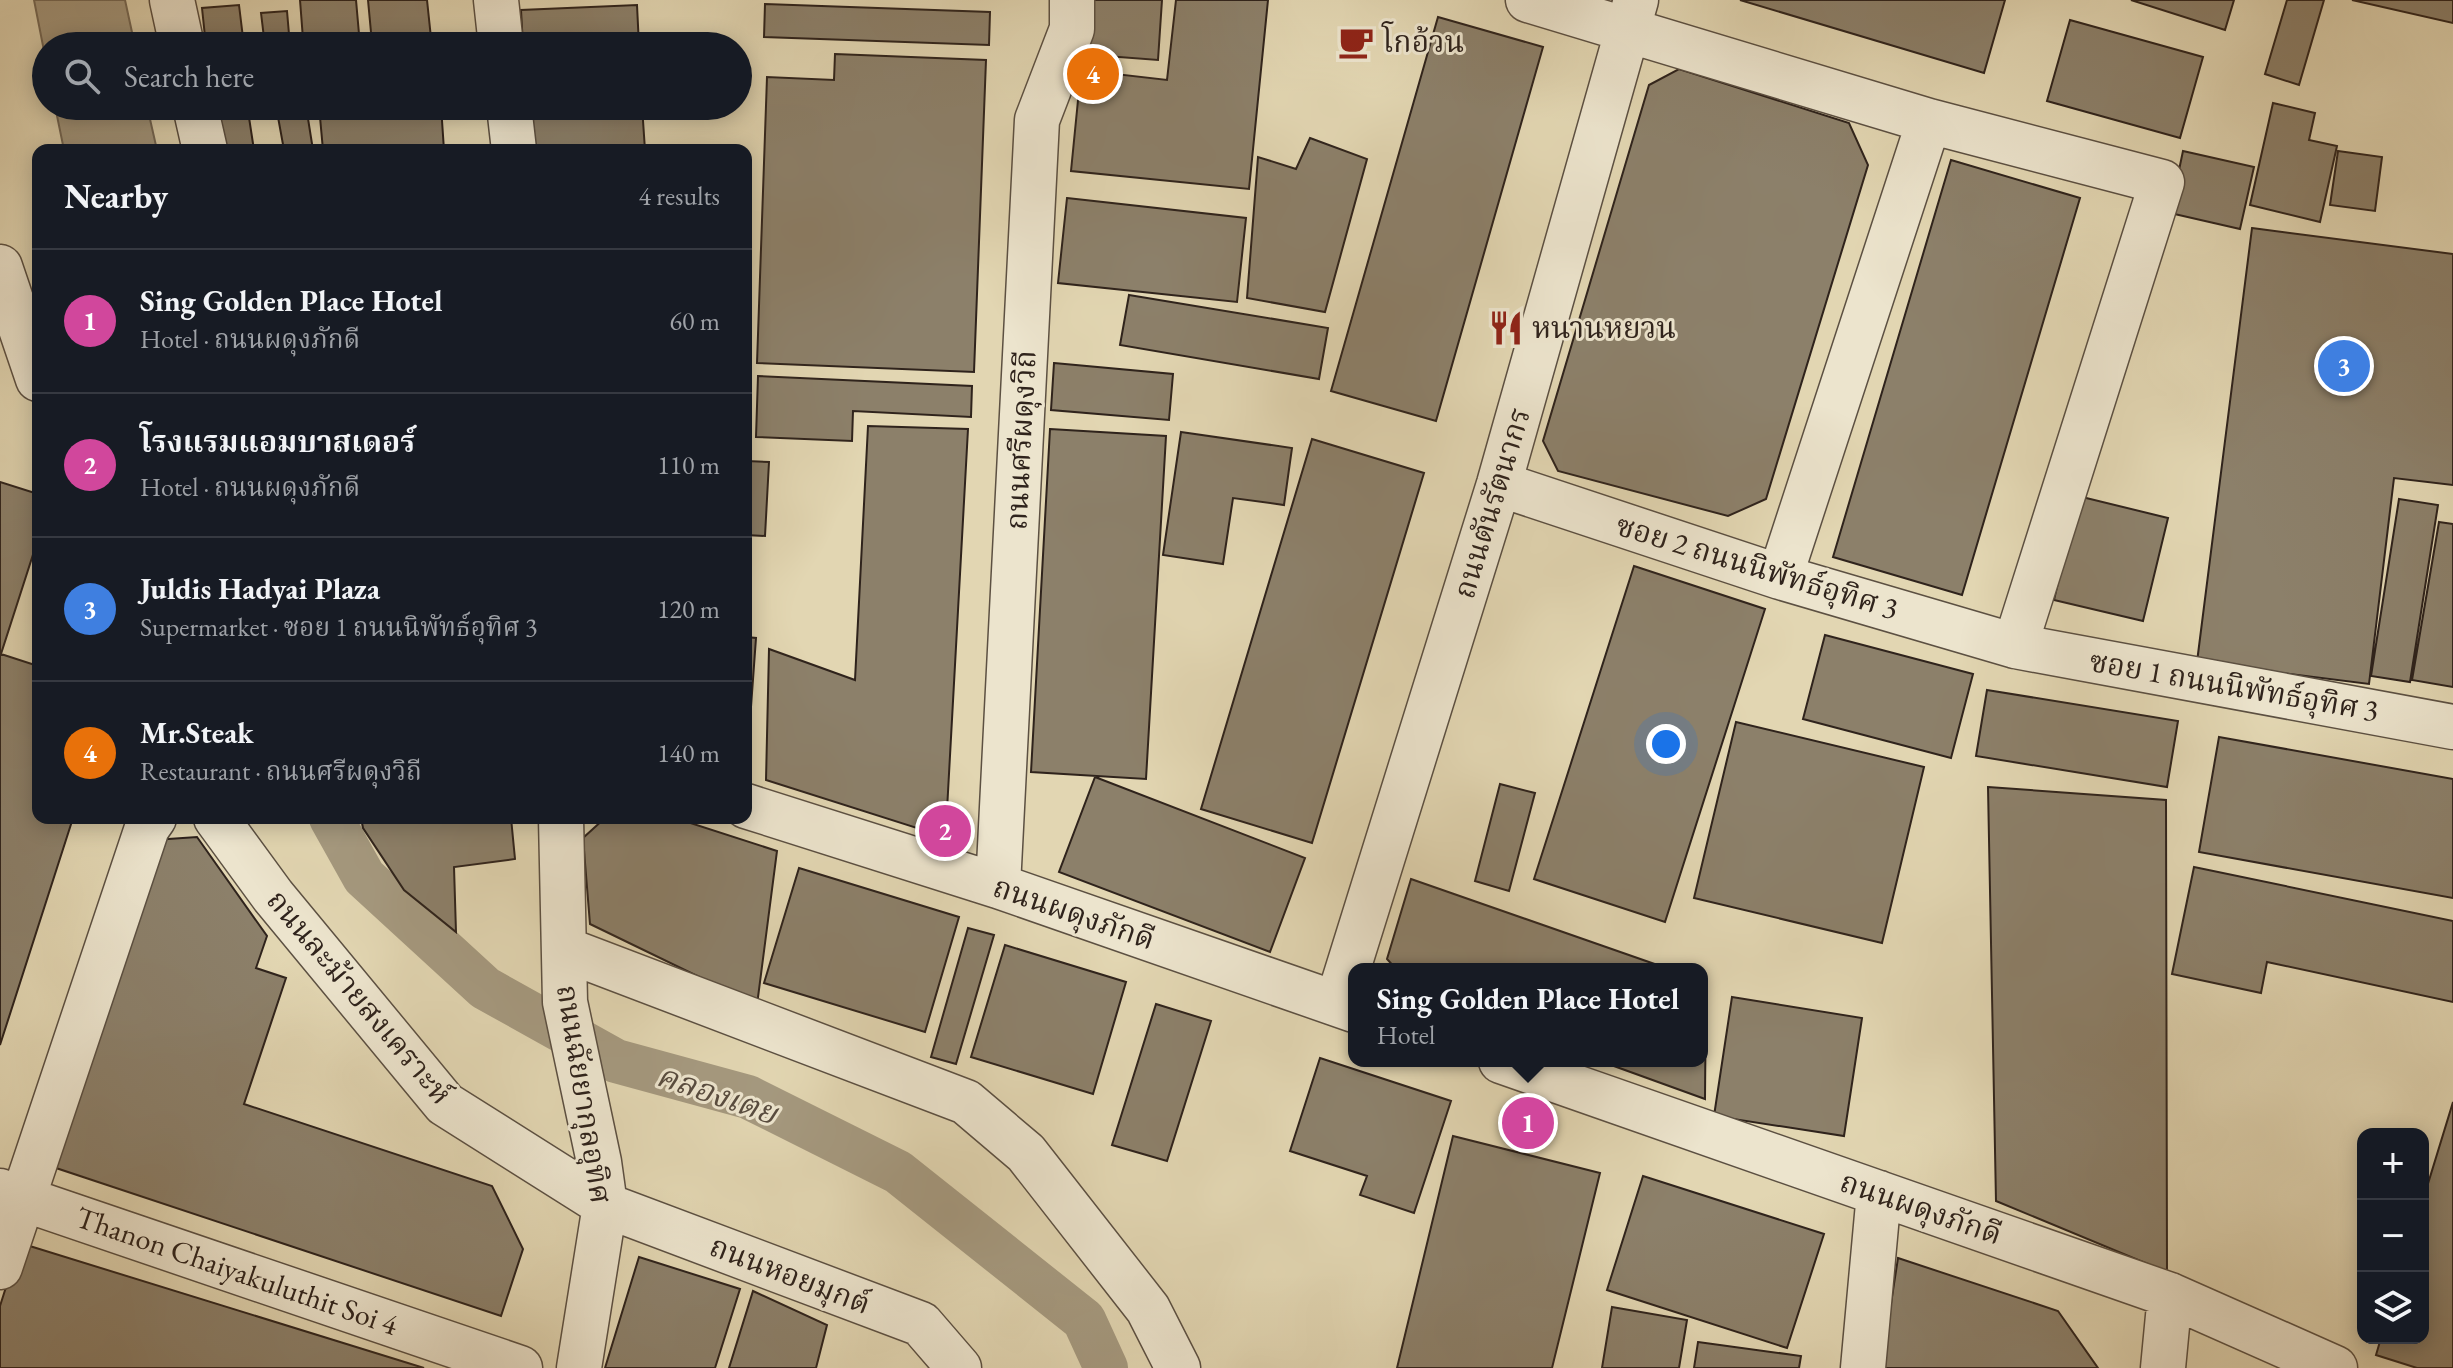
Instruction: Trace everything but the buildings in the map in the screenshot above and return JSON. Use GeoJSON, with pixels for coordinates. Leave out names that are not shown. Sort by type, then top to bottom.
{"type":"FeatureCollection","features":[{"type":"Feature","properties":{"kind":"street"},"geometry":{"type":"LineString","coordinates":[[172,0],[179,32]]}},
{"type":"Feature","properties":{"kind":"street"},"geometry":{"type":"LineString","coordinates":[[496,0],[499,32]]}},
{"type":"Feature","properties":{"kind":"street","name":"ถนนศรีผดุงวิถี"},"geometry":{"type":"LineString","coordinates":[[998,886],[1037,120],[1072,29],[1072,0]]}},
{"type":"Feature","properties":{"kind":"street"},"geometry":{"type":"LineString","coordinates":[[1528,0],[1632,15],[1929,121],[2162,182],[2015,646]]}},
{"type":"Feature","properties":{"kind":"street","name":"ถนนตันรัตนากร"},"geometry":{"type":"LineString","coordinates":[[1359,963],[1632,15]]}},
{"type":"Feature","properties":{"kind":"street"},"geometry":{"type":"LineString","coordinates":[[198,120],[204,144]]}},
{"type":"Feature","properties":{"kind":"street"},"geometry":{"type":"LineString","coordinates":[[511,120],[513,144]]}},
{"type":"Feature","properties":{"kind":"street"},"geometry":{"type":"LineString","coordinates":[[1780,577],[1929,121]]}},
{"type":"Feature","properties":{"kind":"street"},"geometry":{"type":"LineString","coordinates":[[0,267],[32,361]]}},
{"type":"Feature","properties":{"kind":"street","name":"ซอย 2 ถนนนิพัทธ์อุทิศ 3"},"geometry":{"type":"LineString","coordinates":[[1499,484],[1780,577],[2015,646]]}},
{"type":"Feature","properties":{"kind":"street","name":"ซอย 1 ถนนนิพัทธ์อุทิศ 3"},"geometry":{"type":"LineString","coordinates":[[2015,646],[2453,727]]}},
{"type":"Feature","properties":{"kind":"street","name":"ถนนผดุงภักดี"},"geometry":{"type":"LineString","coordinates":[[752,808],[998,886],[1346,1007]]}},
{"type":"Feature","properties":{"kind":"street"},"geometry":{"type":"LineString","coordinates":[[0,1267],[11,1195],[150,824]]}},
{"type":"Feature","properties":{"kind":"street","name":"ถนนละม้ายสงเคราะห์"},"geometry":{"type":"LineString","coordinates":[[220,824],[273,896],[445,1104],[605,1205]]}},
{"type":"Feature","properties":{"kind":"street","name":"ถนนฉัยยากุลอุทิศ"},"geometry":{"type":"LineString","coordinates":[[561,824],[565,1002],[599,1162],[605,1205],[579,1368]]}},
{"type":"Feature","properties":{"kind":"street"},"geometry":{"type":"LineString","coordinates":[[564,949],[966,1102],[1026,1153],[1148,1309],[1178,1368]]}},
{"type":"Feature","properties":{"kind":"street","name":"ถนนผดุงภักดี"},"geometry":{"type":"LineString","coordinates":[[1518,1067],[2170,1295],[2335,1368]]}},
{"type":"Feature","properties":{"kind":"street"},"geometry":{"type":"LineString","coordinates":[[1863,1368],[1879,1193]]}},
{"type":"Feature","properties":{"kind":"street","name":"Thanon Chaiyakuluthit Soi 4"},"geometry":{"type":"LineString","coordinates":[[11,1195],[520,1368]]}},
{"type":"Feature","properties":{"kind":"street","name":"ถนนหอยมุกต์"},"geometry":{"type":"LineString","coordinates":[[605,1205],[921,1324],[959,1368]]}},
{"type":"Feature","properties":{"kind":"street"},"geometry":{"type":"LineString","coordinates":[[2163,1368],[2170,1295]]}},
{"type":"Feature","properties":{"kind":"shaded area"},"geometry":{"type":"Polygon","coordinates":[[[34,0],[125,0],[132,32],[40,32],[34,0]]]}},
{"type":"Feature","properties":{"kind":"shaded area"},"geometry":{"type":"Polygon","coordinates":[[[58,120],[150,120],[156,144],[63,144],[58,120]]]}},
{"type":"Feature","properties":{"kind":"waterway","name":"คลองเตย"},"geometry":{"type":"LineString","coordinates":[[334,824],[364,877],[485,988],[616,1061],[748,1097],[898,1172],[1084,1320],[1106,1368]]}},
{"type":"Feature","properties":{"kind":"place","name":"โกอ้วน"},"geometry":{"type":"Point","coordinates":[1356,42]}},
{"type":"Feature","properties":{"kind":"place","name":"Mr.Steak"},"geometry":{"type":"Point","coordinates":[1093,74]}},
{"type":"Feature","properties":{"kind":"place","name":"หนานหยวน"},"geometry":{"type":"Point","coordinates":[1506,328]}},
{"type":"Feature","properties":{"kind":"place","name":"Juldis Hadyai Plaza"},"geometry":{"type":"Point","coordinates":[2344,366]}},
{"type":"Feature","properties":{"kind":"place","name":"โรงแรมแอมบาสเดอร์"},"geometry":{"type":"Point","coordinates":[945,831]}},
{"type":"Feature","properties":{"kind":"place","name":"Sing Golden Place Hotel"},"geometry":{"type":"Point","coordinates":[1528,1123]}}]}
